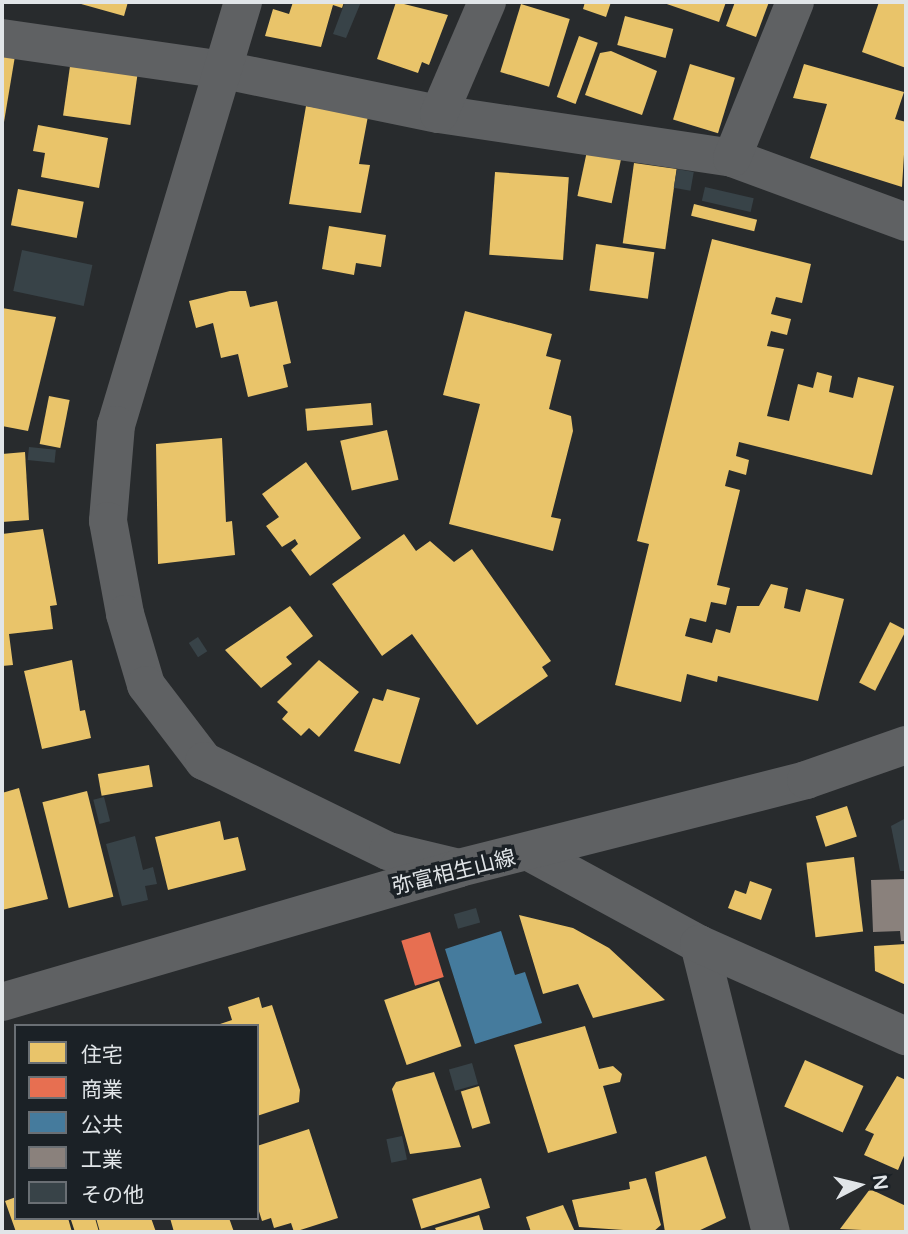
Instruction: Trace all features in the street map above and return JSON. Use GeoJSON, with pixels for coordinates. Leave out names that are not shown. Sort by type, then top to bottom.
{"type":"FeatureCollection","features":[{"type":"Feature","properties":{"kind":"street"},"geometry":{"type":"LineString","coordinates":[[243,2],[116,425],[107,521],[142,673],[204,761],[388,851],[459,868]]}},
{"type":"Feature","properties":{"kind":"street"},"geometry":{"type":"LineString","coordinates":[[439,114],[486,2]]}},
{"type":"Feature","properties":{"kind":"street"},"geometry":{"type":"LineString","coordinates":[[732,158],[796,2]]}},
{"type":"Feature","properties":{"kind":"street"},"geometry":{"type":"LineString","coordinates":[[2,38],[224,69],[439,114],[732,158],[906,222]]}},
{"type":"Feature","properties":{"kind":"street","name":"弥富相生山線"},"geometry":{"type":"LineString","coordinates":[[2,1002],[459,868],[533,854],[806,780],[906,745]]}},
{"type":"Feature","properties":{"kind":"street"},"geometry":{"type":"LineString","coordinates":[[533,854],[699,944],[906,1036]]}},
{"type":"Feature","properties":{"kind":"street"},"geometry":{"type":"LineString","coordinates":[[699,944],[771,1232]]}},
{"type":"Feature","properties":{"kind":"building: 住宅"},"geometry":{"type":"Polygon","coordinates":[[[74,2],[128,2],[124,16],[74,2]]]}},
{"type":"Feature","properties":{"kind":"building: 住宅"},"geometry":{"type":"Polygon","coordinates":[[[293,2],[344,2],[342,8],[333,5],[321,47],[265,36],[273,9],[289,14],[293,2]]]}},
{"type":"Feature","properties":{"kind":"building: 住宅"},"geometry":{"type":"Polygon","coordinates":[[[396,2],[448,15],[429,65],[422,62],[418,73],[377,59],[396,2]]]}},
{"type":"Feature","properties":{"kind":"building: 住宅"},"geometry":{"type":"Polygon","coordinates":[[[585,2],[611,2],[606,17],[583,9],[585,2]]]}},
{"type":"Feature","properties":{"kind":"building: 住宅"},"geometry":{"type":"Polygon","coordinates":[[[661,2],[726,2],[719,22],[661,2]]]}},
{"type":"Feature","properties":{"kind":"building: 住宅"},"geometry":{"type":"Polygon","coordinates":[[[735,2],[769,2],[756,37],[726,26],[735,2]]]}},
{"type":"Feature","properties":{"kind":"building: 住宅"},"geometry":{"type":"Polygon","coordinates":[[[879,2],[906,2],[906,68],[862,52],[879,2]]]}},
{"type":"Feature","properties":{"kind":"building: 住宅"},"geometry":{"type":"Polygon","coordinates":[[[521,4],[570,19],[549,87],[500,72],[521,4]]]}},
{"type":"Feature","properties":{"kind":"building: 住宅"},"geometry":{"type":"Polygon","coordinates":[[[625,16],[673,29],[666,58],[617,45],[625,16]]]}},
{"type":"Feature","properties":{"kind":"building: 住宅"},"geometry":{"type":"Polygon","coordinates":[[[579,36],[598,43],[576,104],[557,97],[579,36]]]}},
{"type":"Feature","properties":{"kind":"building: 住宅"},"geometry":{"type":"Polygon","coordinates":[[[611,51],[657,71],[642,115],[585,95],[600,53],[611,51]]]}},
{"type":"Feature","properties":{"kind":"building: 住宅"},"geometry":{"type":"Polygon","coordinates":[[[2,53],[15,56],[3,128],[2,128],[2,53]]]}},
{"type":"Feature","properties":{"kind":"building: 住宅"},"geometry":{"type":"Polygon","coordinates":[[[71,59],[138,68],[130,125],[63,115],[71,59]]]}},
{"type":"Feature","properties":{"kind":"building: 住宅"},"geometry":{"type":"Polygon","coordinates":[[[690,64],[735,78],[718,133],[673,119],[690,64]]]}},
{"type":"Feature","properties":{"kind":"building: 住宅"},"geometry":{"type":"Polygon","coordinates":[[[804,64],[904,92],[895,119],[906,122],[902,187],[810,158],[827,104],[793,98],[804,64]]]}},
{"type":"Feature","properties":{"kind":"building: 住宅"},"geometry":{"type":"Polygon","coordinates":[[[306,106],[368,116],[359,164],[370,165],[361,213],[289,204],[306,106]]]}},
{"type":"Feature","properties":{"kind":"building: 住宅"},"geometry":{"type":"Polygon","coordinates":[[[38,125],[108,138],[99,188],[41,177],[45,153],[33,151],[38,125]]]}},
{"type":"Feature","properties":{"kind":"building: 住宅"},"geometry":{"type":"Polygon","coordinates":[[[587,151],[621,158],[612,203],[577,196],[587,151]]]}},
{"type":"Feature","properties":{"kind":"building: 住宅"},"geometry":{"type":"Polygon","coordinates":[[[634,163],[677,169],[665,249],[623,243],[634,163]]]}},
{"type":"Feature","properties":{"kind":"building: 住宅"},"geometry":{"type":"Polygon","coordinates":[[[495,172],[569,177],[563,260],[489,255],[495,172]]]}},
{"type":"Feature","properties":{"kind":"building: 住宅"},"geometry":{"type":"Polygon","coordinates":[[[18,189],[84,202],[77,238],[11,225],[18,189]]]}},
{"type":"Feature","properties":{"kind":"building: 住宅"},"geometry":{"type":"Polygon","coordinates":[[[694,204],[757,220],[754,231],[691,216],[694,204]]]}},
{"type":"Feature","properties":{"kind":"building: 住宅"},"geometry":{"type":"Polygon","coordinates":[[[329,226],[386,235],[381,267],[356,263],[354,275],[322,269],[329,226]]]}},
{"type":"Feature","properties":{"kind":"building: 住宅"},"geometry":{"type":"Polygon","coordinates":[[[712,239],[811,264],[802,303],[776,297],[771,314],[791,319],[787,335],[771,331],[767,346],[784,349],[767,416],[789,421],[798,384],[813,388],[817,372],[832,376],[829,392],[853,398],[858,377],[894,386],[872,475],[739,442],[736,456],[749,460],[746,475],[729,470],[725,486],[740,490],[717,585],[730,588],[726,605],[711,602],[706,622],[690,618],[685,636],[712,643],[716,629],[730,633],[737,606],[759,606],[771,584],[788,588],[784,608],[800,612],[806,589],[844,599],[818,701],[718,676],[717,682],[687,674],[681,702],[615,685],[649,544],[637,541],[712,239]]]}},
{"type":"Feature","properties":{"kind":"building: 住宅"},"geometry":{"type":"Polygon","coordinates":[[[596,244],[654,252],[648,299],[589,291],[596,244]]]}},
{"type":"Feature","properties":{"kind":"building: 住宅"},"geometry":{"type":"Polygon","coordinates":[[[230,291],[246,291],[250,307],[277,301],[291,363],[283,365],[288,387],[248,397],[238,354],[221,358],[213,323],[196,328],[189,301],[230,291]]]}},
{"type":"Feature","properties":{"kind":"building: 住宅"},"geometry":{"type":"Polygon","coordinates":[[[2,308],[56,317],[28,431],[2,426],[2,308]]]}},
{"type":"Feature","properties":{"kind":"building: 住宅"},"geometry":{"type":"Polygon","coordinates":[[[465,311],[552,334],[546,356],[561,360],[549,409],[571,416],[573,431],[551,517],[561,519],[553,551],[449,524],[480,404],[443,395],[465,311]]]}},
{"type":"Feature","properties":{"kind":"building: 住宅"},"geometry":{"type":"Polygon","coordinates":[[[49,396],[70,400],[60,448],[40,444],[49,396]]]}},
{"type":"Feature","properties":{"kind":"building: 住宅"},"geometry":{"type":"Polygon","coordinates":[[[371,403],[373,425],[307,431],[305,409],[371,403]]]}},
{"type":"Feature","properties":{"kind":"building: 住宅"},"geometry":{"type":"Polygon","coordinates":[[[387,430],[398,480],[352,490],[340,441],[387,430]]]}},
{"type":"Feature","properties":{"kind":"building: 住宅"},"geometry":{"type":"Polygon","coordinates":[[[222,438],[226,522],[232,521],[235,555],[158,564],[156,444],[222,438]]]}},
{"type":"Feature","properties":{"kind":"building: 住宅"},"geometry":{"type":"Polygon","coordinates":[[[25,452],[29,520],[2,522],[2,454],[25,452]]]}},
{"type":"Feature","properties":{"kind":"building: 住宅"},"geometry":{"type":"Polygon","coordinates":[[[306,462],[361,538],[310,576],[291,550],[298,544],[295,539],[282,547],[266,526],[279,517],[262,494],[306,462]]]}},
{"type":"Feature","properties":{"kind":"building: 住宅"},"geometry":{"type":"Polygon","coordinates":[[[43,529],[57,605],[50,606],[53,629],[9,634],[13,665],[2,666],[2,534],[43,529]]]}},
{"type":"Feature","properties":{"kind":"building: 住宅"},"geometry":{"type":"Polygon","coordinates":[[[404,534],[416,551],[430,541],[454,562],[472,549],[551,661],[542,667],[548,676],[477,725],[412,634],[382,656],[332,584],[404,534]]]}},
{"type":"Feature","properties":{"kind":"building: 住宅"},"geometry":{"type":"Polygon","coordinates":[[[290,606],[313,636],[286,657],[292,664],[261,688],[225,650],[290,606]]]}},
{"type":"Feature","properties":{"kind":"building: 住宅"},"geometry":{"type":"Polygon","coordinates":[[[890,622],[906,630],[875,691],[859,683],[890,622]]]}},
{"type":"Feature","properties":{"kind":"building: 住宅"},"geometry":{"type":"Polygon","coordinates":[[[72,660],[80,711],[85,710],[91,738],[42,749],[24,671],[72,660]]]}},
{"type":"Feature","properties":{"kind":"building: 住宅"},"geometry":{"type":"Polygon","coordinates":[[[319,660],[359,692],[319,737],[309,728],[301,736],[282,719],[288,712],[277,702],[319,660]]]}},
{"type":"Feature","properties":{"kind":"building: 住宅"},"geometry":{"type":"Polygon","coordinates":[[[387,689],[420,698],[400,764],[354,751],[373,698],[383,701],[387,689]]]}},
{"type":"Feature","properties":{"kind":"building: 住宅"},"geometry":{"type":"Polygon","coordinates":[[[149,765],[153,787],[102,796],[98,774],[149,765]]]}},
{"type":"Feature","properties":{"kind":"building: 住宅"},"geometry":{"type":"Polygon","coordinates":[[[19,788],[48,899],[2,910],[2,793],[19,788]]]}},
{"type":"Feature","properties":{"kind":"building: 住宅"},"geometry":{"type":"Polygon","coordinates":[[[87,791],[113,897],[69,908],[42,802],[87,791]]]}},
{"type":"Feature","properties":{"kind":"building: 住宅"},"geometry":{"type":"Polygon","coordinates":[[[847,806],[857,836],[826,847],[816,816],[847,806]]]}},
{"type":"Feature","properties":{"kind":"building: 住宅"},"geometry":{"type":"Polygon","coordinates":[[[220,821],[224,840],[238,837],[246,870],[168,890],[155,837],[220,821]]]}},
{"type":"Feature","properties":{"kind":"building: 住宅"},"geometry":{"type":"Polygon","coordinates":[[[854,857],[863,931],[815,937],[806,863],[854,857]]]}},
{"type":"Feature","properties":{"kind":"building: 住宅"},"geometry":{"type":"Polygon","coordinates":[[[750,881],[772,889],[761,920],[728,908],[735,890],[746,894],[750,881]]]}},
{"type":"Feature","properties":{"kind":"building: 住宅"},"geometry":{"type":"Polygon","coordinates":[[[519,915],[573,928],[609,948],[665,1000],[593,1018],[578,984],[543,994],[519,915]]]}},
{"type":"Feature","properties":{"kind":"building: 住宅"},"geometry":{"type":"Polygon","coordinates":[[[906,944],[906,985],[875,971],[874,946],[906,944]]]}},
{"type":"Feature","properties":{"kind":"building: 住宅"},"geometry":{"type":"Polygon","coordinates":[[[439,981],[461,1046],[407,1065],[384,1000],[439,981]]]}},
{"type":"Feature","properties":{"kind":"building: 住宅"},"geometry":{"type":"Polygon","coordinates":[[[259,997],[262,1008],[272,1005],[300,1090],[299,1102],[259,1115],[259,1024],[220,1024],[232,1020],[228,1007],[259,997]]]}},
{"type":"Feature","properties":{"kind":"building: 住宅"},"geometry":{"type":"Polygon","coordinates":[[[585,1026],[599,1069],[613,1066],[622,1074],[620,1082],[603,1086],[617,1133],[548,1153],[514,1045],[585,1026]]]}},
{"type":"Feature","properties":{"kind":"building: 住宅"},"geometry":{"type":"Polygon","coordinates":[[[805,1060],[863,1086],[843,1133],[784,1107],[805,1060]]]}},
{"type":"Feature","properties":{"kind":"building: 住宅"},"geometry":{"type":"Polygon","coordinates":[[[434,1072],[461,1147],[410,1154],[392,1089],[396,1082],[434,1072]]]}},
{"type":"Feature","properties":{"kind":"building: 住宅"},"geometry":{"type":"Polygon","coordinates":[[[897,1076],[906,1080],[906,1151],[898,1170],[864,1155],[874,1134],[865,1130],[897,1076]]]}},
{"type":"Feature","properties":{"kind":"building: 住宅"},"geometry":{"type":"Polygon","coordinates":[[[479,1086],[490,1123],[472,1129],[461,1092],[479,1086]]]}},
{"type":"Feature","properties":{"kind":"building: 住宅"},"geometry":{"type":"Polygon","coordinates":[[[309,1129],[338,1218],[294,1232],[291,1223],[274,1228],[271,1218],[262,1221],[259,1211],[259,1145],[309,1129]]]}},
{"type":"Feature","properties":{"kind":"building: 住宅"},"geometry":{"type":"Polygon","coordinates":[[[706,1156],[726,1218],[696,1232],[665,1232],[655,1172],[706,1156]]]}},
{"type":"Feature","properties":{"kind":"building: 住宅"},"geometry":{"type":"Polygon","coordinates":[[[481,1178],[490,1208],[421,1229],[412,1199],[481,1178]]]}},
{"type":"Feature","properties":{"kind":"building: 住宅"},"geometry":{"type":"Polygon","coordinates":[[[646,1178],[661,1225],[653,1232],[579,1227],[572,1200],[630,1189],[629,1182],[646,1178]]]}},
{"type":"Feature","properties":{"kind":"building: 住宅"},"geometry":{"type":"Polygon","coordinates":[[[870,1189],[906,1206],[906,1232],[840,1229],[870,1189]]]}},
{"type":"Feature","properties":{"kind":"building: 住宅"},"geometry":{"type":"Polygon","coordinates":[[[14,1198],[14,1220],[69,1220],[72,1232],[16,1232],[5,1201],[14,1198]]]}},
{"type":"Feature","properties":{"kind":"building: 住宅"},"geometry":{"type":"Polygon","coordinates":[[[563,1205],[575,1232],[531,1232],[526,1217],[563,1205]]]}},
{"type":"Feature","properties":{"kind":"building: 住宅"},"geometry":{"type":"Polygon","coordinates":[[[479,1215],[484,1232],[437,1232],[435,1228],[479,1215]]]}},
{"type":"Feature","properties":{"kind":"building: 住宅"},"geometry":{"type":"Polygon","coordinates":[[[71,1220],[96,1220],[99,1232],[75,1232],[71,1220]]]}},
{"type":"Feature","properties":{"kind":"building: 住宅"},"geometry":{"type":"Polygon","coordinates":[[[97,1220],[152,1220],[156,1232],[100,1232],[97,1220]]]}},
{"type":"Feature","properties":{"kind":"building: 住宅"},"geometry":{"type":"Polygon","coordinates":[[[171,1220],[230,1220],[234,1232],[174,1232],[171,1220]]]}},
{"type":"Feature","properties":{"kind":"building: 商業"},"geometry":{"type":"Polygon","coordinates":[[[430,932],[444,977],[415,986],[401,941],[430,932]]]}},
{"type":"Feature","properties":{"kind":"building: 公共"},"geometry":{"type":"Polygon","coordinates":[[[501,931],[515,975],[525,972],[542,1023],[475,1044],[445,949],[501,931]]]}},
{"type":"Feature","properties":{"kind":"building: 工業"},"geometry":{"type":"Polygon","coordinates":[[[906,879],[906,941],[901,941],[900,931],[873,932],[871,880],[906,879]]]}},
{"type":"Feature","properties":{"kind":"building: その他"},"geometry":{"type":"Polygon","coordinates":[[[345,2],[361,2],[346,38],[333,34],[345,2]]]}},
{"type":"Feature","properties":{"kind":"building: その他"},"geometry":{"type":"Polygon","coordinates":[[[677,169],[694,172],[690,191],[674,188],[677,169]]]}},
{"type":"Feature","properties":{"kind":"building: その他"},"geometry":{"type":"Polygon","coordinates":[[[705,187],[754,198],[751,212],[702,201],[705,187]]]}},
{"type":"Feature","properties":{"kind":"building: その他"},"geometry":{"type":"Polygon","coordinates":[[[22,250],[92,265],[84,306],[13,291],[22,250]]]}},
{"type":"Feature","properties":{"kind":"building: その他"},"geometry":{"type":"Polygon","coordinates":[[[29,447],[56,450],[54,463],[28,460],[29,447]]]}},
{"type":"Feature","properties":{"kind":"building: その他"},"geometry":{"type":"Polygon","coordinates":[[[198,637],[207,651],[198,657],[189,643],[198,637]]]}},
{"type":"Feature","properties":{"kind":"building: その他"},"geometry":{"type":"Polygon","coordinates":[[[104,797],[110,821],[99,824],[93,800],[104,797]]]}},
{"type":"Feature","properties":{"kind":"building: その他"},"geometry":{"type":"Polygon","coordinates":[[[906,818],[906,871],[900,871],[891,826],[906,818]]]}},
{"type":"Feature","properties":{"kind":"building: その他"},"geometry":{"type":"Polygon","coordinates":[[[135,836],[143,870],[153,867],[157,884],[145,886],[148,900],[122,906],[106,844],[135,836]]]}},
{"type":"Feature","properties":{"kind":"building: その他"},"geometry":{"type":"Polygon","coordinates":[[[476,908],[480,922],[458,929],[454,914],[476,908]]]}},
{"type":"Feature","properties":{"kind":"building: その他"},"geometry":{"type":"Polygon","coordinates":[[[472,1063],[478,1084],[455,1091],[449,1070],[472,1063]]]}},
{"type":"Feature","properties":{"kind":"building: その他"},"geometry":{"type":"Polygon","coordinates":[[[402,1136],[407,1159],[391,1163],[386,1139],[402,1136]]]}}]}
